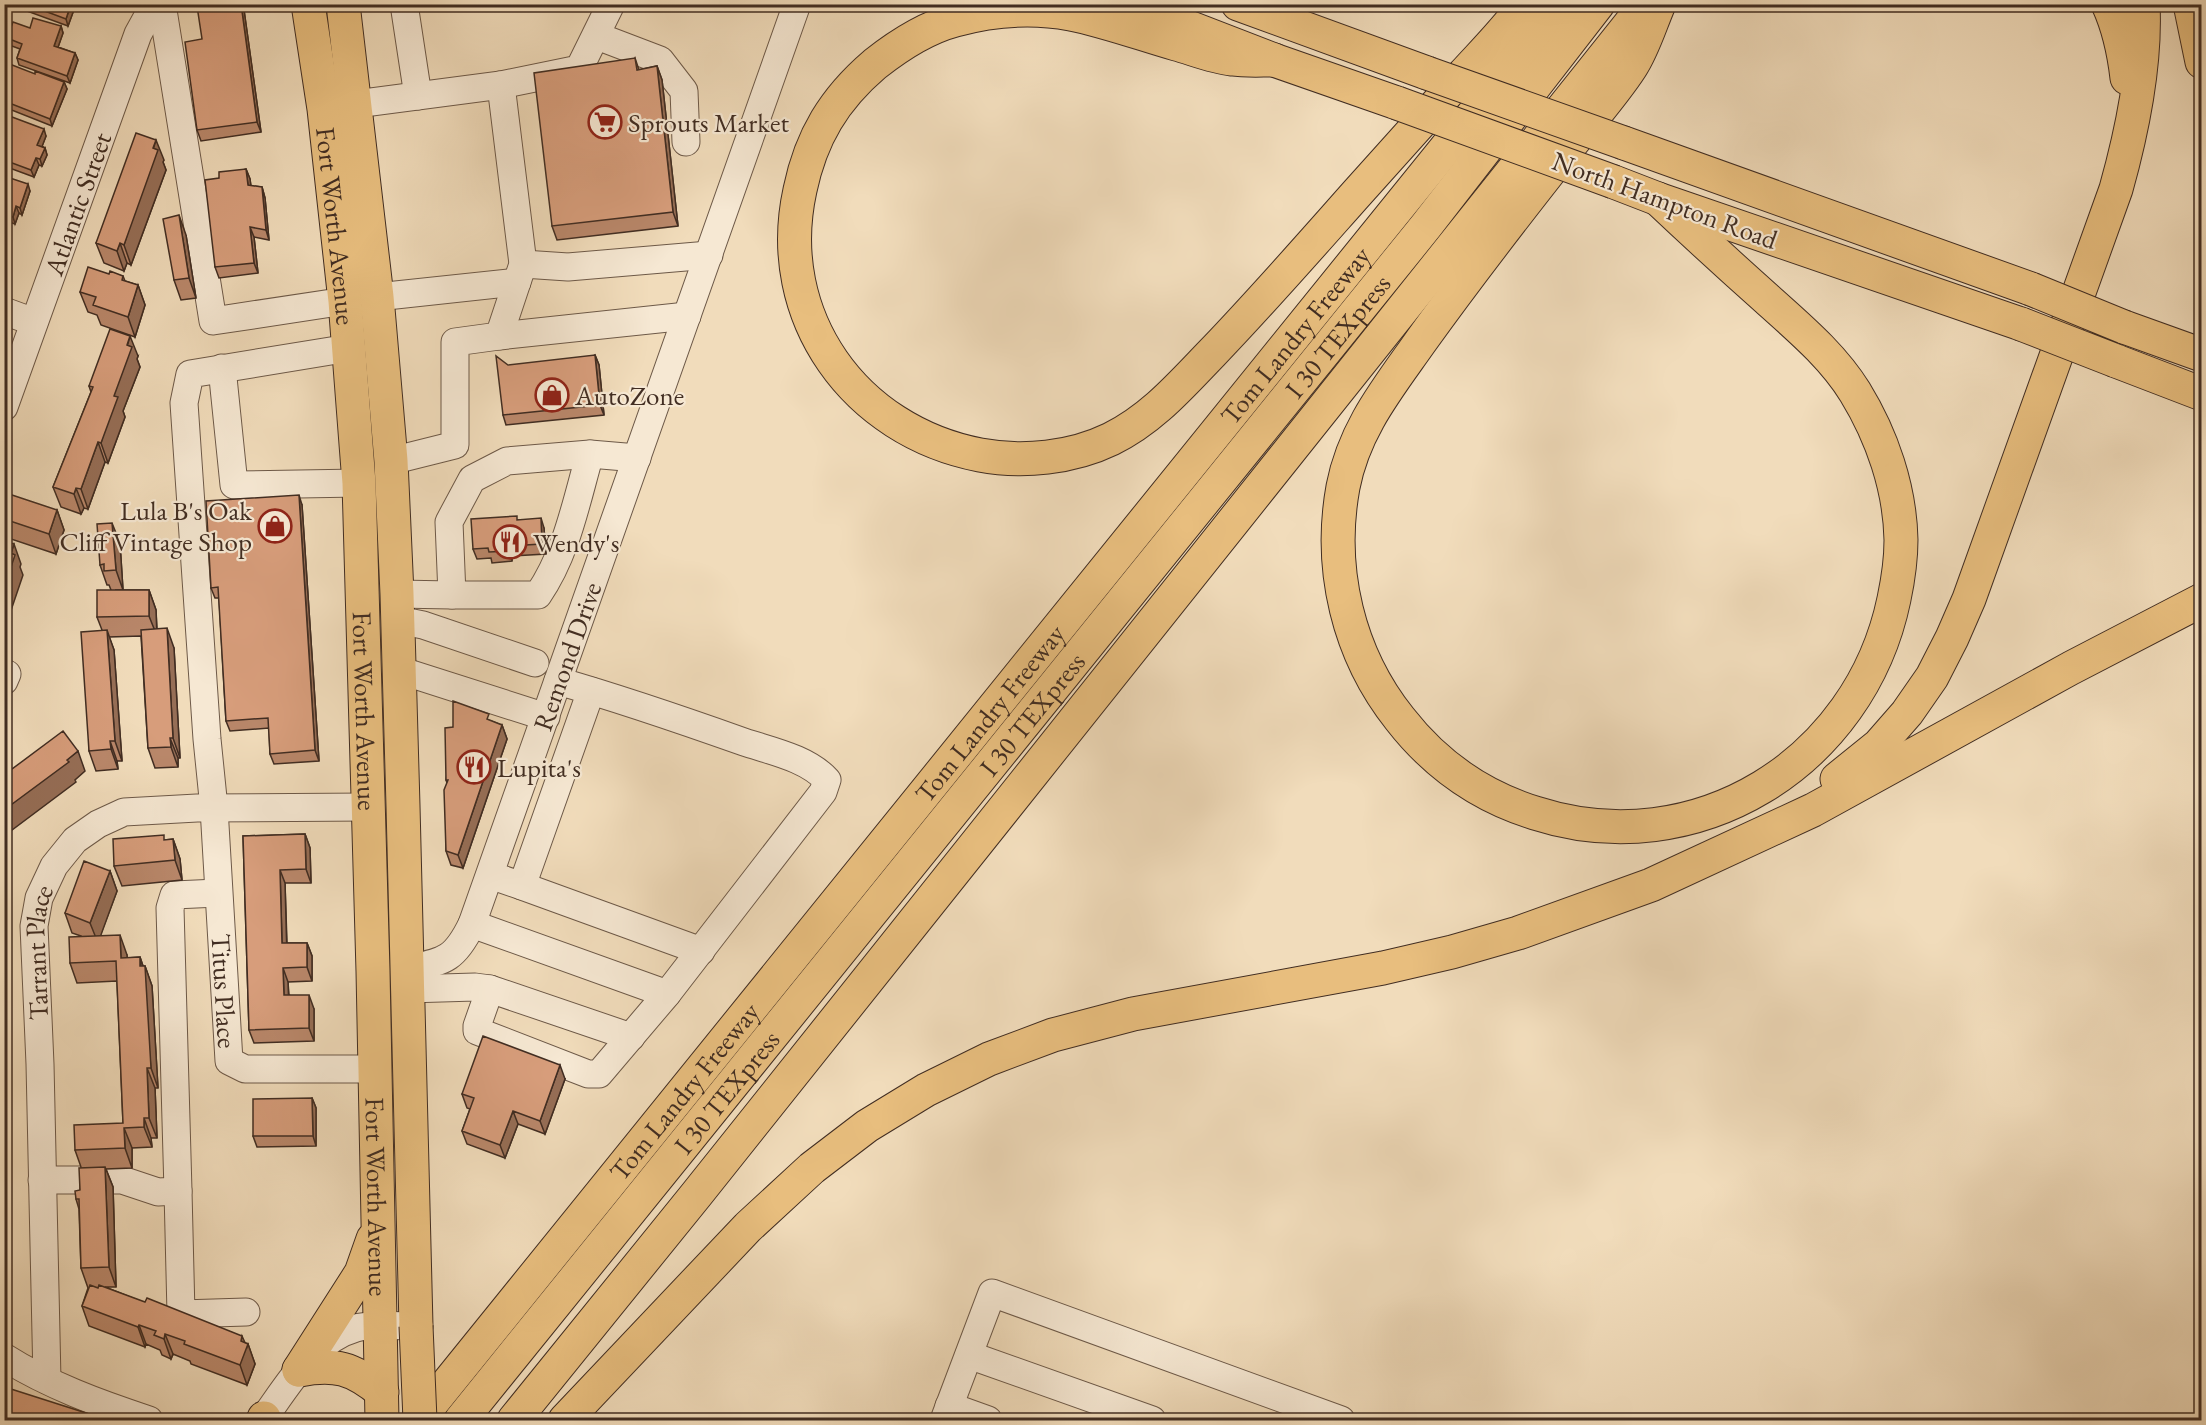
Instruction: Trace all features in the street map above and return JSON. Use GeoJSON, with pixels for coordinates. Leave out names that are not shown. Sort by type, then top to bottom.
{"type":"FeatureCollection","features":[{"type":"Feature","properties":{"kind":"main road","name":"Fort Worth Avenue"},"geometry":{"type":"LineString","coordinates":[[308,4],[324,109],[345,301],[358,474],[374,970],[382,1406]]}},
{"type":"Feature","properties":{"kind":"main road","name":"Fort Worth Avenue"},"geometry":{"type":"LineString","coordinates":[[343,4],[377,297],[391,461],[403,806],[419,1420]]}},
{"type":"Feature","properties":{"kind":"main road","name":"North Hampton Road"},"geometry":{"type":"LineString","coordinates":[[1129,4],[1274,60],[1658,199],[2021,324],[2202,394]]}},
{"type":"Feature","properties":{"kind":"main road","name":"North Hampton Road"},"geometry":{"type":"LineString","coordinates":[[1238,4],[2031,290],[2202,355]]}},
{"type":"Feature","properties":{"kind":"main road"},"geometry":{"type":"LineString","coordinates":[[1274,60],[1230,59],[1070,14],[1017,10],[953,21],[920,33],[862,75],[835,104],[816,137],[803,177],[797,204],[794,238],[798,281],[808,315],[825,349],[846,379],[871,404],[898,425],[928,441],[1001,459],[1038,459],[1073,452],[1107,441],[1138,424],[1179,388],[1243,320],[1525,4]]}},
{"type":"Feature","properties":{"kind":"main road","name":"Tom Landry Freeway"},"geometry":{"type":"LineString","coordinates":[[419,1420],[1501,80],[1558,4]]}},
{"type":"Feature","properties":{"kind":"main road","name":"I 30 TEXpress"},"geometry":{"type":"LineString","coordinates":[[461,1420],[1426,226],[1598,4]]}},
{"type":"Feature","properties":{"kind":"main road"},"geometry":{"type":"LineString","coordinates":[[514,1420],[1646,4]]}},
{"type":"Feature","properties":{"kind":"main road"},"geometry":{"type":"LineString","coordinates":[[1658,199],[1827,356],[1852,386],[1872,421],[1888,460],[1901,541],[1897,583],[1889,623],[1875,662],[1851,704],[1819,743],[1785,772],[1746,796],[1708,813],[1657,824],[1630,827],[1591,826],[1551,819],[1513,806],[1472,786],[1438,760],[1409,731],[1384,700],[1364,664],[1350,627],[1341,590],[1338,551],[1339,516],[1344,482],[1354,448],[1370,414],[1469,274],[1632,66],[1659,4]]}},
{"type":"Feature","properties":{"kind":"main road"},"geometry":{"type":"LineString","coordinates":[[2108,4],[2115,20],[2128,81],[2135,99]]}},
{"type":"Feature","properties":{"kind":"main road"},"geometry":{"type":"LineString","coordinates":[[1813,810],[1831,784],[1879,745],[1907,713],[1932,677],[1969,599],[2116,189],[2131,130],[2140,75],[2144,4]]}},
{"type":"Feature","properties":{"kind":"main road"},"geometry":{"type":"LineString","coordinates":[[2190,4],[2202,62]]}},
{"type":"Feature","properties":{"kind":"main road"},"geometry":{"type":"LineString","coordinates":[[324,109],[356,104]]}},
{"type":"Feature","properties":{"kind":"main road"},"geometry":{"type":"LineString","coordinates":[[345,301],[377,297]]}},
{"type":"Feature","properties":{"kind":"main road"},"geometry":{"type":"LineString","coordinates":[[358,474],[391,461]]}},
{"type":"Feature","properties":{"kind":"main road"},"geometry":{"type":"LineString","coordinates":[[565,1420],[748,1227],[812,1168],[867,1126],[926,1090],[989,1059],[1053,1035],[1133,1014],[1383,968],[1518,933],[1651,885],[1813,810],[2071,668],[2202,600]]}},
{"type":"Feature","properties":{"kind":"main road"},"geometry":{"type":"LineString","coordinates":[[369,807],[403,806]]}},
{"type":"Feature","properties":{"kind":"main road"},"geometry":{"type":"LineString","coordinates":[[374,970],[407,979]]}},
{"type":"Feature","properties":{"kind":"main road"},"geometry":{"type":"LineString","coordinates":[[377,1119],[411,1118]]}},
{"type":"Feature","properties":{"kind":"main road"},"geometry":{"type":"LineString","coordinates":[[299,1370],[361,1273],[379,1216]]}},
{"type":"Feature","properties":{"kind":"main road"},"geometry":{"type":"LineString","coordinates":[[299,1370],[323,1366],[343,1369],[369,1382],[382,1406]]}},
{"type":"Feature","properties":{"kind":"street","name":"Atlantic Street"},"geometry":{"type":"LineString","coordinates":[[4,407],[138,34],[157,4]]}},
{"type":"Feature","properties":{"kind":"street"},"geometry":{"type":"LineString","coordinates":[[162,4],[213,321],[345,301]]}},
{"type":"Feature","properties":{"kind":"street"},"geometry":{"type":"LineString","coordinates":[[404,4],[417,96]]}},
{"type":"Feature","properties":{"kind":"street"},"geometry":{"type":"LineString","coordinates":[[356,104],[501,85],[579,69],[611,4]]}},
{"type":"Feature","properties":{"kind":"street","name":"Remond Drive"},"geometry":{"type":"LineString","coordinates":[[407,979],[446,960],[464,941],[472,924],[797,4]]}},
{"type":"Feature","properties":{"kind":"street"},"geometry":{"type":"LineString","coordinates":[[597,36],[660,60],[684,91],[686,142]]}},
{"type":"Feature","properties":{"kind":"street"},"geometry":{"type":"LineString","coordinates":[[499,336],[520,273],[501,85]]}},
{"type":"Feature","properties":{"kind":"street"},"geometry":{"type":"LineString","coordinates":[[377,297],[520,273],[709,255]]}},
{"type":"Feature","properties":{"kind":"street"},"geometry":{"type":"LineString","coordinates":[[4,312],[34,322]]}},
{"type":"Feature","properties":{"kind":"street"},"geometry":{"type":"LineString","coordinates":[[472,479],[455,445],[455,342],[687,316]]}},
{"type":"Feature","properties":{"kind":"street"},"geometry":{"type":"LineString","coordinates":[[349,348],[222,368],[234,485],[358,474]]}},
{"type":"Feature","properties":{"kind":"street","name":"Titus Place"},"geometry":{"type":"LineString","coordinates":[[222,368],[190,374],[184,404],[207,739],[214,808],[229,1061],[245,1069],[376,1069]]}},
{"type":"Feature","properties":{"kind":"street"},"geometry":{"type":"LineString","coordinates":[[391,461],[455,445]]}},
{"type":"Feature","properties":{"kind":"street"},"geometry":{"type":"LineString","coordinates":[[397,607],[452,595],[538,595],[561,555],[590,454]]}},
{"type":"Feature","properties":{"kind":"street"},"geometry":{"type":"LineString","coordinates":[[452,595],[449,522],[472,479],[507,461],[590,454],[637,458]]}},
{"type":"Feature","properties":{"kind":"street"},"geometry":{"type":"LineString","coordinates":[[397,607],[423,625],[535,663]]}},
{"type":"Feature","properties":{"kind":"street"},"geometry":{"type":"LineString","coordinates":[[399,670],[546,717]]}},
{"type":"Feature","properties":{"kind":"street"},"geometry":{"type":"LineString","coordinates":[[490,989],[477,1031],[588,1074],[599,1074],[701,951],[823,792],[827,780],[820,772],[795,760],[558,681]]}},
{"type":"Feature","properties":{"kind":"street"},"geometry":{"type":"LineString","coordinates":[[522,886],[591,691]]}},
{"type":"Feature","properties":{"kind":"street","name":"Tarrant Place"},"geometry":{"type":"LineString","coordinates":[[46,1380],[34,926],[39,898],[54,866],[75,840],[98,824],[124,812],[214,808],[369,807]]}},
{"type":"Feature","properties":{"kind":"street"},"geometry":{"type":"LineString","coordinates":[[490,875],[701,951]]}},
{"type":"Feature","properties":{"kind":"street"},"geometry":{"type":"LineString","coordinates":[[218,892],[174,895],[170,908],[181,1314],[246,1312]]}},
{"type":"Feature","properties":{"kind":"street"},"geometry":{"type":"LineString","coordinates":[[472,924],[667,994]]}},
{"type":"Feature","properties":{"kind":"street"},"geometry":{"type":"LineString","coordinates":[[407,979],[490,989],[631,1037]]}},
{"type":"Feature","properties":{"kind":"street"},"geometry":{"type":"LineString","coordinates":[[42,1180],[122,1180],[158,1192],[178,1191]]}},
{"type":"Feature","properties":{"kind":"street"},"geometry":{"type":"LineString","coordinates":[[988,1420],[946,1413],[992,1293],[1341,1420]]}},
{"type":"Feature","properties":{"kind":"street"},"geometry":{"type":"LineString","coordinates":[[263,1420],[299,1370],[332,1339],[356,1328],[416,1326]]}},
{"type":"Feature","properties":{"kind":"street"},"geometry":{"type":"LineString","coordinates":[[969,1355],[1152,1420]]}},
{"type":"Feature","properties":{"kind":"street"},"geometry":{"type":"LineString","coordinates":[[4,1357],[46,1380],[111,1408],[149,1420]]}},
{"type":"Feature","properties":{"kind":"building"},"geometry":{"type":"Polygon","coordinates":[[[26,4],[71,4],[66,19],[26,4]]]}},
{"type":"Feature","properties":{"kind":"building"},"geometry":{"type":"Polygon","coordinates":[[[241,4],[257,122],[197,130],[185,42],[202,39],[197,6],[241,4]]]}},
{"type":"Feature","properties":{"kind":"building"},"geometry":{"type":"Polygon","coordinates":[[[33,18],[61,26],[54,46],[75,53],[67,76],[17,58],[22,44],[7,38],[13,22],[30,28],[33,18]]]}},
{"type":"Feature","properties":{"kind":"building","name":"Sprouts Market"},"geometry":{"type":"Polygon","coordinates":[[[635,58],[637,70],[657,66],[673,212],[552,226],[534,73],[635,58]]]}},
{"type":"Feature","properties":{"kind":"building"},"geometry":{"type":"Polygon","coordinates":[[[7,63],[64,82],[50,119],[4,101],[4,70],[7,63]]]}},
{"type":"Feature","properties":{"kind":"building"},"geometry":{"type":"Polygon","coordinates":[[[4,114],[44,129],[37,145],[45,148],[40,159],[36,158],[31,170],[4,160],[6,134],[4,134],[4,114]]]}},
{"type":"Feature","properties":{"kind":"building"},"geometry":{"type":"Polygon","coordinates":[[[136,133],[156,140],[153,148],[158,150],[124,245],[120,243],[117,251],[96,243],[136,133]]]}},
{"type":"Feature","properties":{"kind":"building"},"geometry":{"type":"Polygon","coordinates":[[[246,169],[248,185],[262,187],[266,230],[250,227],[254,263],[215,267],[205,180],[219,178],[219,172],[246,169]]]}},
{"type":"Feature","properties":{"kind":"building"},"geometry":{"type":"Polygon","coordinates":[[[4,176],[28,184],[20,208],[16,206],[13,217],[4,214],[4,176]]]}},
{"type":"Feature","properties":{"kind":"building"},"geometry":{"type":"Polygon","coordinates":[[[179,215],[189,278],[174,280],[163,219],[179,215]]]}},
{"type":"Feature","properties":{"kind":"building"},"geometry":{"type":"Polygon","coordinates":[[[88,267],[109,274],[110,271],[123,276],[122,280],[138,285],[128,317],[93,305],[96,297],[80,292],[88,267]]]}},
{"type":"Feature","properties":{"kind":"building"},"geometry":{"type":"Polygon","coordinates":[[[110,329],[130,336],[127,345],[132,347],[114,396],[118,397],[101,443],[98,442],[81,489],[76,488],[74,494],[53,487],[93,387],[89,386],[110,329]]]}},
{"type":"Feature","properties":{"kind":"building","name":"AutoZone"},"geometry":{"type":"Polygon","coordinates":[[[595,355],[600,405],[503,415],[496,356],[508,365],[595,355]]]}},
{"type":"Feature","properties":{"kind":"building"},"geometry":{"type":"Polygon","coordinates":[[[9,494],[57,510],[49,534],[4,519],[4,506],[9,494]]]}},
{"type":"Feature","properties":{"kind":"building"},"geometry":{"type":"Polygon","coordinates":[[[299,495],[315,750],[270,754],[268,718],[226,721],[218,587],[211,588],[206,501],[299,495]]]}},
{"type":"Feature","properties":{"kind":"building","name":"Wendy's"},"geometry":{"type":"Polygon","coordinates":[[[517,516],[517,520],[541,518],[542,544],[508,546],[508,551],[489,552],[488,548],[473,549],[471,519],[517,516]]]}},
{"type":"Feature","properties":{"kind":"building"},"geometry":{"type":"Polygon","coordinates":[[[112,523],[116,570],[104,571],[104,564],[100,565],[97,524],[112,523]]]}},
{"type":"Feature","properties":{"kind":"building"},"geometry":{"type":"Polygon","coordinates":[[[4,541],[14,544],[11,553],[15,555],[4,588],[4,541]]]}},
{"type":"Feature","properties":{"kind":"building"},"geometry":{"type":"Polygon","coordinates":[[[97,590],[149,590],[149,616],[97,617],[97,590]]]}},
{"type":"Feature","properties":{"kind":"building"},"geometry":{"type":"Polygon","coordinates":[[[167,628],[173,738],[170,738],[171,747],[148,748],[141,630],[167,628]]]}},
{"type":"Feature","properties":{"kind":"building"},"geometry":{"type":"Polygon","coordinates":[[[107,630],[115,741],[110,741],[111,749],[89,751],[81,632],[107,630]]]}},
{"type":"Feature","properties":{"kind":"building","name":"Lupita's"},"geometry":{"type":"Polygon","coordinates":[[[453,701],[489,714],[487,719],[502,725],[458,855],[446,851],[444,790],[448,780],[446,780],[445,728],[453,727],[453,701]]]}},
{"type":"Feature","properties":{"kind":"building"},"geometry":{"type":"Polygon","coordinates":[[[63,731],[78,751],[67,760],[69,762],[4,810],[4,775],[63,731]]]}},
{"type":"Feature","properties":{"kind":"building"},"geometry":{"type":"Polygon","coordinates":[[[305,834],[306,869],[280,870],[282,943],[307,943],[307,967],[283,968],[284,995],[309,995],[309,1028],[249,1030],[243,836],[305,834]]]}},
{"type":"Feature","properties":{"kind":"building"},"geometry":{"type":"Polygon","coordinates":[[[164,835],[164,840],[173,839],[175,860],[114,866],[113,839],[164,835]]]}},
{"type":"Feature","properties":{"kind":"building"},"geometry":{"type":"Polygon","coordinates":[[[84,861],[110,871],[90,923],[65,913],[84,861]]]}},
{"type":"Feature","properties":{"kind":"building"},"geometry":{"type":"Polygon","coordinates":[[[120,935],[121,958],[140,957],[140,966],[145,966],[151,1068],[147,1068],[149,1118],[144,1118],[144,1127],[124,1128],[125,1148],[75,1150],[74,1125],[123,1123],[116,961],[70,963],[69,937],[120,935]]]}},
{"type":"Feature","properties":{"kind":"building"},"geometry":{"type":"Polygon","coordinates":[[[483,1036],[560,1065],[540,1121],[513,1111],[500,1145],[462,1131],[474,1098],[462,1094],[483,1036]]]}},
{"type":"Feature","properties":{"kind":"building"},"geometry":{"type":"Polygon","coordinates":[[[312,1098],[313,1136],[253,1136],[253,1099],[312,1098]]]}},
{"type":"Feature","properties":{"kind":"building"},"geometry":{"type":"Polygon","coordinates":[[[105,1167],[109,1267],[81,1268],[79,1199],[76,1199],[75,1191],[80,1190],[79,1168],[105,1167]]]}},
{"type":"Feature","properties":{"kind":"building"},"geometry":{"type":"Polygon","coordinates":[[[90,1285],[98,1288],[99,1285],[145,1302],[147,1298],[242,1336],[241,1341],[248,1344],[240,1365],[184,1344],[185,1341],[165,1334],[164,1339],[154,1335],[156,1331],[139,1325],[138,1327],[82,1306],[90,1285]]]}},
{"type":"Feature","properties":{"kind":"building"},"geometry":{"type":"Polygon","coordinates":[[[11,1389],[108,1420],[4,1420],[4,1407],[11,1389]]]}},
{"type":"Feature","properties":{"kind":"place","name":"Sprouts Market"},"geometry":{"type":"Point","coordinates":[605,122]}},
{"type":"Feature","properties":{"kind":"place","name":"AutoZone"},"geometry":{"type":"Point","coordinates":[552,395]}},
{"type":"Feature","properties":{"kind":"place","name":"Lula B's Oak Cliff Vintage Shop"},"geometry":{"type":"Point","coordinates":[275,526]}},
{"type":"Feature","properties":{"kind":"place","name":"Wendy's"},"geometry":{"type":"Point","coordinates":[510,542]}},
{"type":"Feature","properties":{"kind":"place","name":"Lupita's"},"geometry":{"type":"Point","coordinates":[474,767]}}]}
